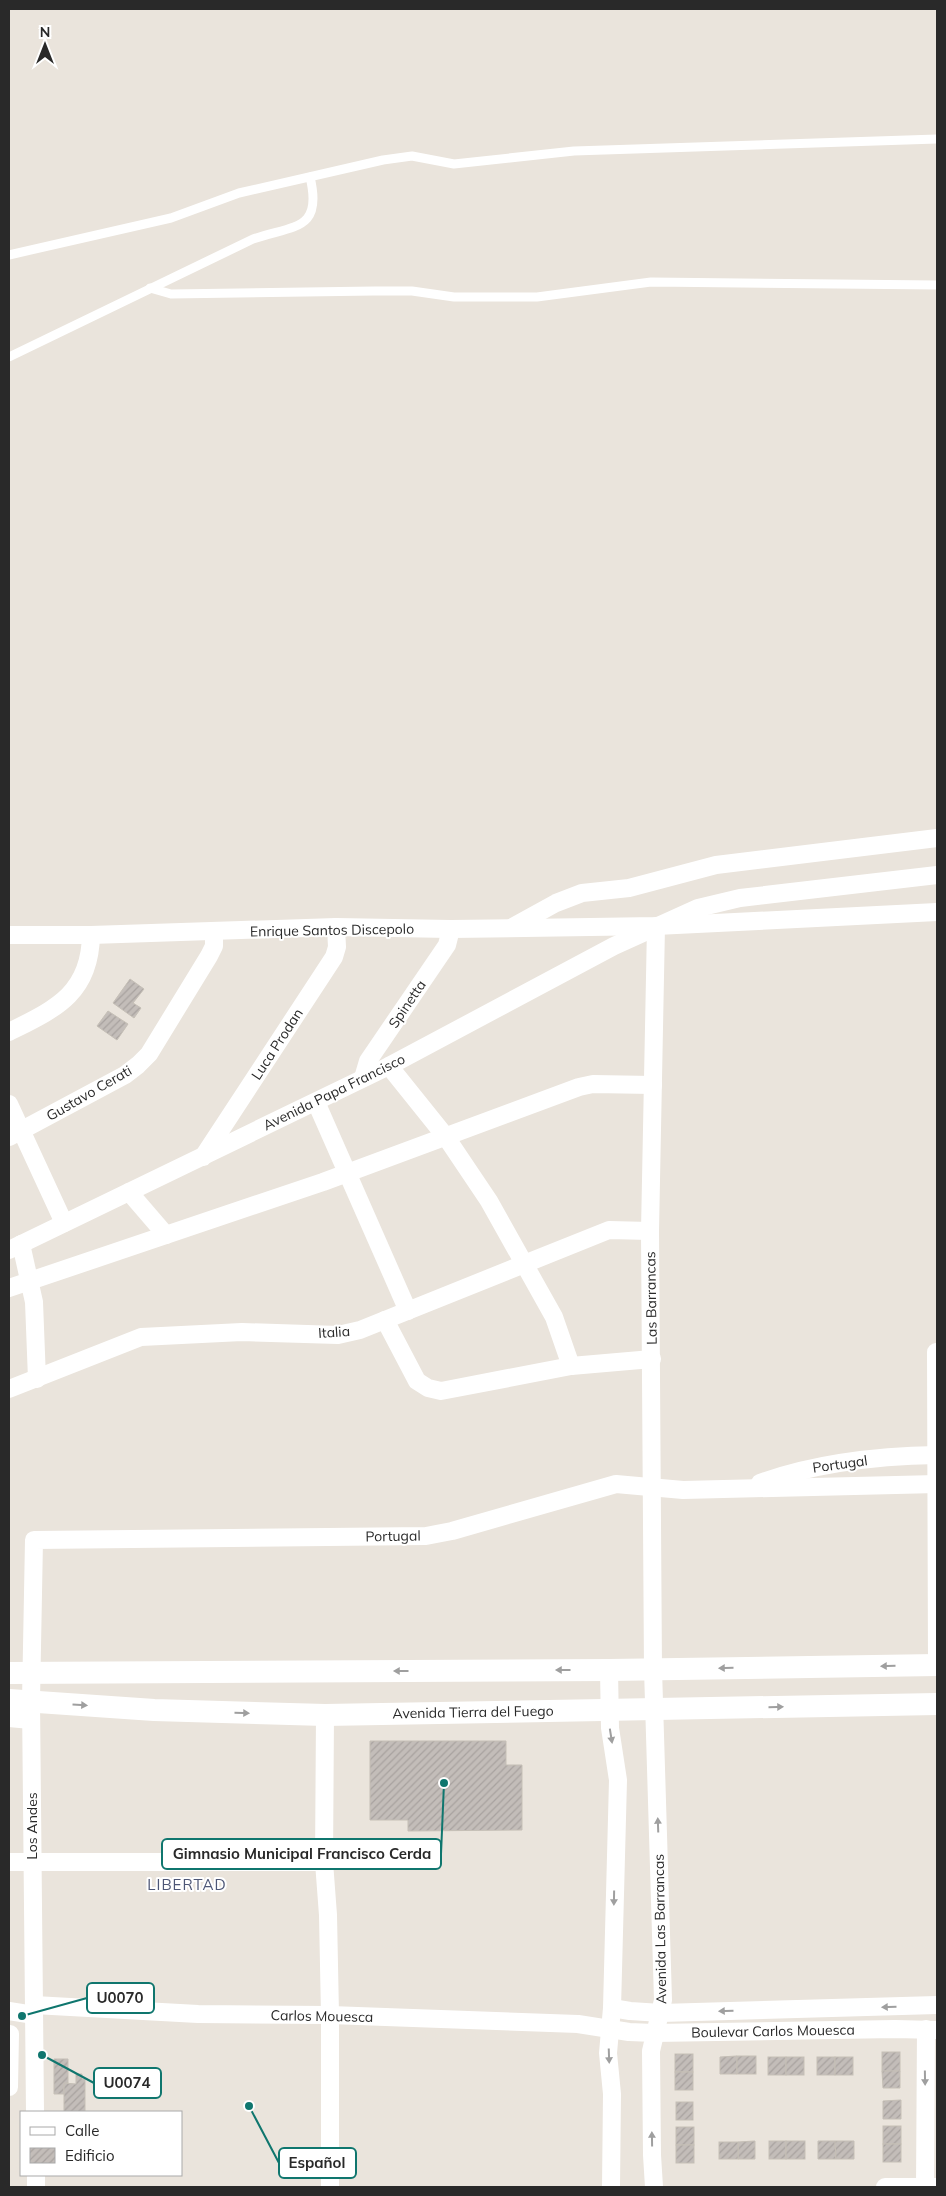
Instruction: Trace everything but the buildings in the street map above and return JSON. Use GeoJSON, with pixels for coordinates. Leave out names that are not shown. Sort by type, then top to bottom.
{"type":"FeatureCollection","features":[{"type":"Feature","properties":{"kind":"street"},"geometry":{"type":"LineString","coordinates":[[511,928],[556,903],[582,894],[629,888],[716,865],[937,838]]}},
{"type":"Feature","properties":{"kind":"street","name":"Avenida Papa Francisco"},"geometry":{"type":"LineString","coordinates":[[15,1247],[316,1102],[605,951],[698,908],[740,898],[937,875]]}},
{"type":"Feature","properties":{"kind":"street","name":"Enrique Santos Discepolo"},"geometry":{"type":"LineString","coordinates":[[9,935],[214,932],[336,927],[451,929],[656,926],[937,912]]}},
{"type":"Feature","properties":{"kind":"street","name":"Las Barrancas"},"geometry":{"type":"LineString","coordinates":[[653,1669],[650,1231],[656,926]]}},
{"type":"Feature","properties":{"kind":"street","name":"Luca Prodan"},"geometry":{"type":"LineString","coordinates":[[203,1157],[334,957],[337,947],[336,927]]}},
{"type":"Feature","properties":{"kind":"street","name":"Spinetta"},"geometry":{"type":"LineString","coordinates":[[363,1078],[368,1061],[447,945],[451,929]]}},
{"type":"Feature","properties":{"kind":"street","name":"Gustavo Cerati"},"geometry":{"type":"LineString","coordinates":[[16,1134],[125,1075],[149,1054],[209,956],[214,946],[214,932]]}},
{"type":"Feature","properties":{"kind":"street"},"geometry":{"type":"LineString","coordinates":[[9,1032],[51,1012],[72,992],[90,956],[91,935]]}},
{"type":"Feature","properties":{"kind":"street"},"geometry":{"type":"LineString","coordinates":[[388,1066],[446,1137],[489,1201],[554,1317],[571,1366]]}},
{"type":"Feature","properties":{"kind":"street"},"geometry":{"type":"LineString","coordinates":[[9,1288],[348,1173],[592,1084],[653,1085]]}},
{"type":"Feature","properties":{"kind":"street"},"geometry":{"type":"LineString","coordinates":[[316,1102],[408,1311]]}},
{"type":"Feature","properties":{"kind":"street"},"geometry":{"type":"LineString","coordinates":[[9,1104],[16,1134],[64,1223]]}},
{"type":"Feature","properties":{"kind":"street"},"geometry":{"type":"LineString","coordinates":[[129,1192],[166,1235]]}},
{"type":"Feature","properties":{"kind":"street","name":"Italia"},"geometry":{"type":"LineString","coordinates":[[9,1389],[141,1337],[242,1332],[338,1335],[360,1330],[609,1230],[650,1231]]}},
{"type":"Feature","properties":{"kind":"street"},"geometry":{"type":"LineString","coordinates":[[15,1247],[30,1281],[34,1302],[37,1379]]}},
{"type":"Feature","properties":{"kind":"street"},"geometry":{"type":"LineString","coordinates":[[385,1320],[417,1380],[428,1388],[441,1391],[571,1366],[652,1359]]}},
{"type":"Feature","properties":{"kind":"street"},"geometry":{"type":"LineString","coordinates":[[9,1673],[609,1670],[937,1665],[936,1352]]}},
{"type":"Feature","properties":{"kind":"street","name":"Portugal"},"geometry":{"type":"LineString","coordinates":[[745,1488],[793,1471],[897,1456],[936,1455]]}},
{"type":"Feature","properties":{"kind":"street","name":"Portugal"},"geometry":{"type":"LineString","coordinates":[[34,1540],[426,1536],[461,1528],[616,1484],[682,1490],[936,1484]]}},
{"type":"Feature","properties":{"kind":"street","name":"Los Andes"},"geometry":{"type":"LineString","coordinates":[[34,1540],[31,1710],[35,2111]]}},
{"type":"Feature","properties":{"kind":"street","name":"Avenida Las Barrancas"},"geometry":{"type":"LineString","coordinates":[[653,1669],[663,2000],[654,2033],[651,2080],[654,2187]]}},
{"type":"Feature","properties":{"kind":"street"},"geometry":{"type":"LineString","coordinates":[[609,1670],[610,1710],[618,1780],[612,2008],[608,2053],[612,2094],[611,2187]]}},
{"type":"Feature","properties":{"kind":"street","name":"Avenida Tierra del Fuego"},"geometry":{"type":"LineString","coordinates":[[9,1700],[31,1710],[71,1705],[154,1710],[325,1715],[937,1704]]}},
{"type":"Feature","properties":{"kind":"street"},"geometry":{"type":"LineString","coordinates":[[9,1718],[31,1710]]}},
{"type":"Feature","properties":{"kind":"street"},"geometry":{"type":"LineString","coordinates":[[325,1715],[324,1862],[328,1915],[330,2015],[330,2187]]}},
{"type":"Feature","properties":{"kind":"street"},"geometry":{"type":"LineString","coordinates":[[9,1862],[324,1862]]}},
{"type":"Feature","properties":{"kind":"street","name":"Boulevar Carlos Mouesca"},"geometry":{"type":"LineString","coordinates":[[612,2008],[661,2013],[937,2005]]}},
{"type":"Feature","properties":{"kind":"street","name":"Carlos Mouesca"},"geometry":{"type":"LineString","coordinates":[[9,2011],[330,2015],[578,2024],[610,2028]]}},
{"type":"Feature","properties":{"kind":"street","name":"Boulevar Carlos Mouesca"},"geometry":{"type":"LineString","coordinates":[[610,2028],[629,2032],[654,2033],[932,2030]]}},
{"type":"Feature","properties":{"kind":"street"},"geometry":{"type":"LineString","coordinates":[[925,2187],[932,2030]]}},
{"type":"Feature","properties":{"kind":"street"},"geometry":{"type":"LineString","coordinates":[[9,2087],[9,2034],[34,2036]]}},
{"type":"Feature","properties":{"kind":"street"},"geometry":{"type":"LineString","coordinates":[[885,2187],[937,2187]]}},
{"type":"Feature","properties":{"kind":"lane"},"geometry":{"type":"LineString","coordinates":[[9,255],[171,218],[239,193],[412,156],[454,164],[574,151],[937,140]]}},
{"type":"Feature","properties":{"kind":"lane"},"geometry":{"type":"LineString","coordinates":[[9,356],[253,239],[291,228],[307,219],[313,211],[315,197],[310,177]]}},
{"type":"Feature","properties":{"kind":"lane"},"geometry":{"type":"LineString","coordinates":[[150,288],[171,294],[374,290],[412,291],[454,297],[537,297],[651,282],[937,285]]}},
{"type":"Feature","properties":{"kind":"place","name":"Gimnasio Municipal Francisco Cerda"},"geometry":{"type":"Point","coordinates":[444,1783]}},
{"type":"Feature","properties":{"kind":"place","name":"U0070"},"geometry":{"type":"Point","coordinates":[22,2016]}},
{"type":"Feature","properties":{"kind":"place","name":"U0074"},"geometry":{"type":"Point","coordinates":[42,2055]}},
{"type":"Feature","properties":{"kind":"place","name":"Español"},"geometry":{"type":"Point","coordinates":[249,2106]}},
{"type":"Feature","properties":{"kind":"district","name":"LIBERTAD"},"geometry":{"type":"Point","coordinates":[187,1885]}}]}
